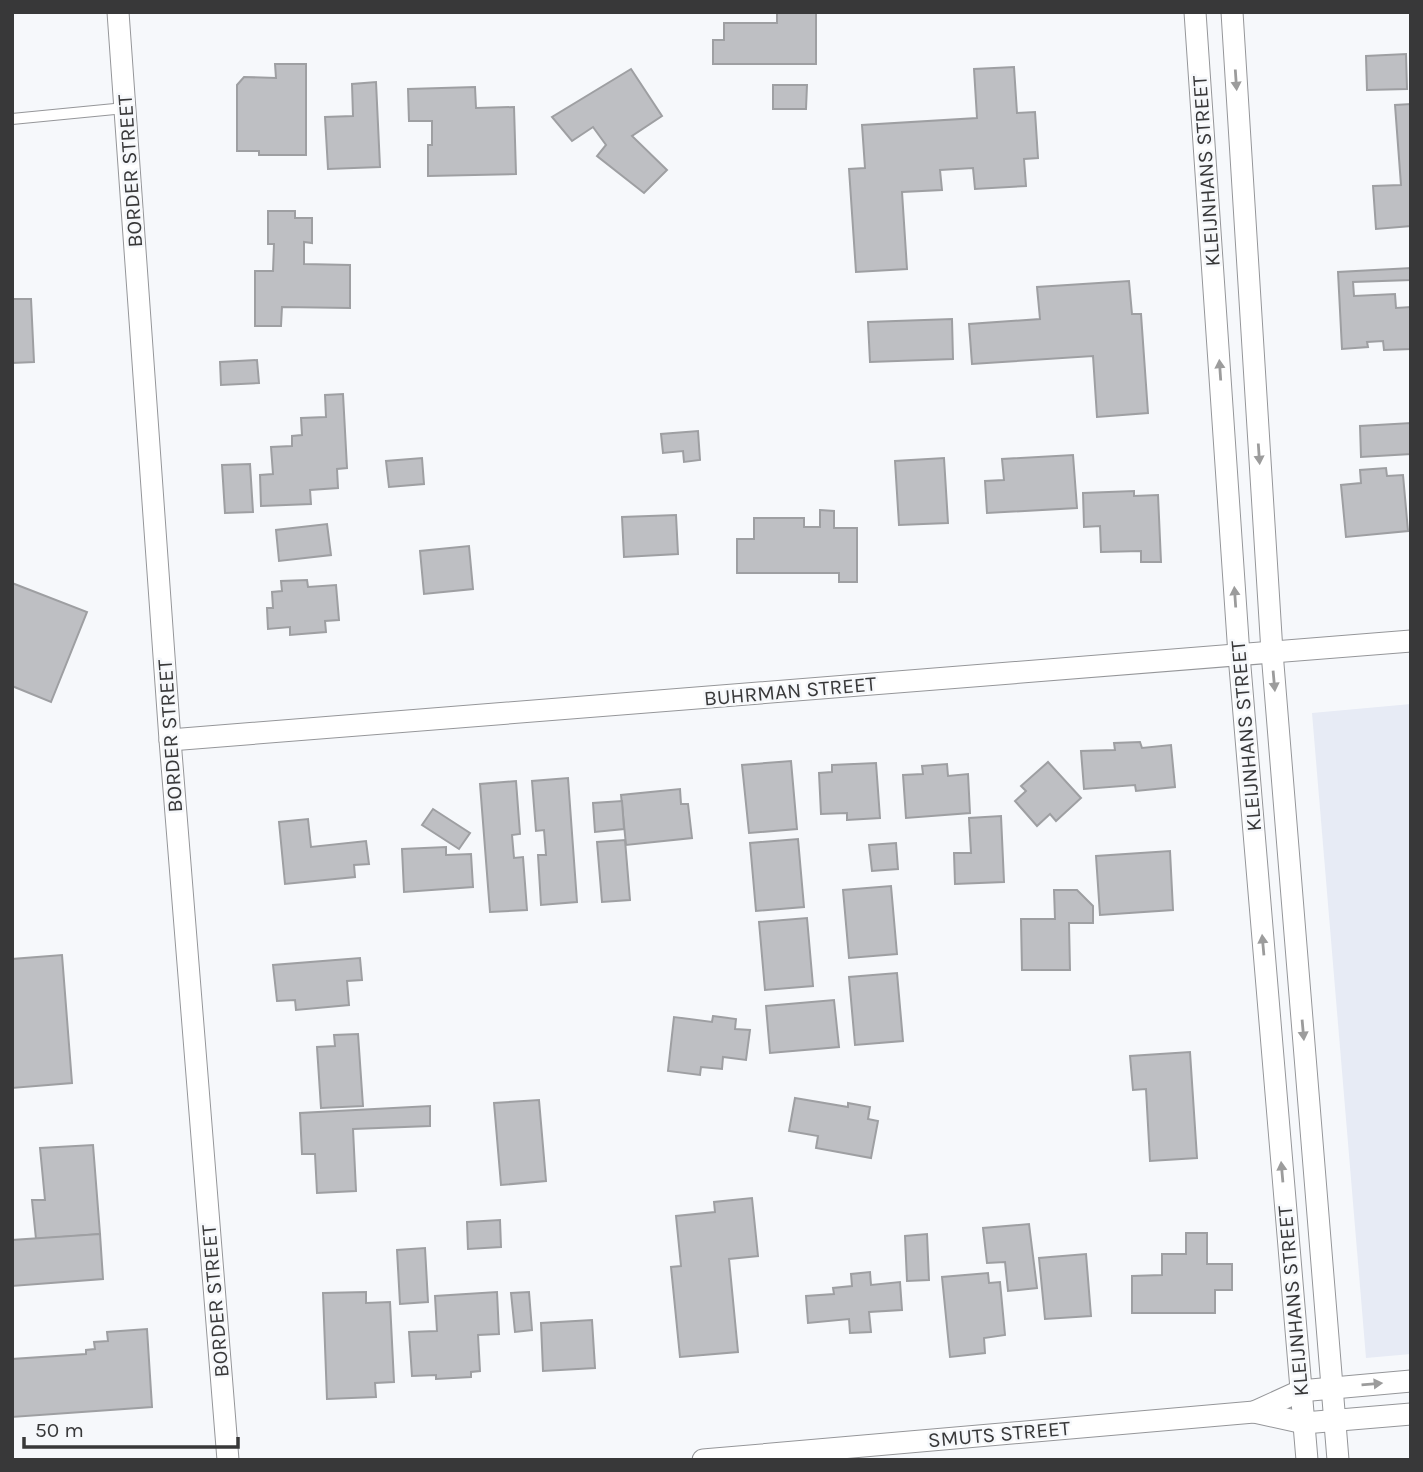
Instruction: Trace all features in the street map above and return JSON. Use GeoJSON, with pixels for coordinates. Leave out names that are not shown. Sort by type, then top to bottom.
{"type":"FeatureCollection","features":[{"type":"Feature","properties":{"kind":"street","name":"BORDER STREET"},"geometry":{"type":"LineString","coordinates":[[118,12],[170,740],[228,1460]]}},
{"type":"Feature","properties":{"kind":"street","name":"KLEIJNHANS STREET"},"geometry":{"type":"LineString","coordinates":[[1195,12],[1240,655],[1307,1460]]}},
{"type":"Feature","properties":{"kind":"street","name":"KLEIJNHANS STREET"},"geometry":{"type":"LineString","coordinates":[[1232,12],[1272,652],[1338,1460]]}},
{"type":"Feature","properties":{"kind":"street","name":"BUHRMAN STREET"},"geometry":{"type":"LineString","coordinates":[[170,740],[1411,641]]}},
{"type":"Feature","properties":{"kind":"street","name":"SMUTS STREET"},"geometry":{"type":"LineString","coordinates":[[1254,1412],[1300,1391],[1411,1381]]}},
{"type":"Feature","properties":{"kind":"street","name":"SMUTS STREET"},"geometry":{"type":"LineString","coordinates":[[703,1460],[1254,1412],[1304,1423],[1411,1414]]}},
{"type":"Feature","properties":{"kind":"lane"},"geometry":{"type":"LineString","coordinates":[[12,119],[125,108]]}},
{"type":"Feature","properties":{"kind":"shaded area"},"geometry":{"type":"Polygon","coordinates":[[[1411,704],[1411,1354],[1366,1358],[1312,713],[1411,704]]]}},
{"type":"Feature","properties":{"kind":"building"},"geometry":{"type":"Polygon","coordinates":[[[777,12],[816,12],[816,64],[713,64],[713,40],[724,40],[724,23],[777,23],[777,12]]]}},
{"type":"Feature","properties":{"kind":"building"},"geometry":{"type":"Polygon","coordinates":[[[1406,54],[1407,89],[1367,90],[1366,56],[1406,54]]]}},
{"type":"Feature","properties":{"kind":"building"},"geometry":{"type":"Polygon","coordinates":[[[275,64],[306,64],[306,155],[259,155],[259,151],[237,151],[237,85],[244,77],[276,78],[275,64]]]}},
{"type":"Feature","properties":{"kind":"building"},"geometry":{"type":"Polygon","coordinates":[[[1014,67],[1017,113],[1035,112],[1038,158],[1024,159],[1026,186],[975,189],[973,168],[940,170],[942,190],[902,192],[907,269],[856,272],[849,169],[865,168],[862,125],[977,118],[974,69],[1014,67]]]}},
{"type":"Feature","properties":{"kind":"building"},"geometry":{"type":"Polygon","coordinates":[[[631,69],[662,116],[632,136],[667,170],[644,193],[597,156],[606,145],[593,127],[572,141],[552,117],[631,69]]]}},
{"type":"Feature","properties":{"kind":"building"},"geometry":{"type":"Polygon","coordinates":[[[376,82],[380,167],[328,169],[325,117],[353,116],[352,84],[376,82]]]}},
{"type":"Feature","properties":{"kind":"building"},"geometry":{"type":"Polygon","coordinates":[[[773,85],[807,85],[806,109],[773,109],[773,85]]]}},
{"type":"Feature","properties":{"kind":"building"},"geometry":{"type":"Polygon","coordinates":[[[475,87],[476,108],[514,107],[516,174],[428,176],[428,145],[432,145],[432,121],[409,121],[408,89],[475,87]]]}},
{"type":"Feature","properties":{"kind":"building"},"geometry":{"type":"Polygon","coordinates":[[[1411,104],[1411,226],[1376,229],[1373,186],[1401,185],[1395,105],[1411,104]]]}},
{"type":"Feature","properties":{"kind":"building"},"geometry":{"type":"Polygon","coordinates":[[[268,211],[295,211],[295,218],[312,218],[312,243],[304,242],[304,264],[350,265],[350,308],[282,307],[281,326],[255,326],[255,271],[273,271],[274,244],[268,244],[268,211]]]}},
{"type":"Feature","properties":{"kind":"building"},"geometry":{"type":"Polygon","coordinates":[[[1411,268],[1411,280],[1353,282],[1354,296],[1395,294],[1396,308],[1411,307],[1411,349],[1384,350],[1383,341],[1367,342],[1368,347],[1342,349],[1338,272],[1411,268]]]}},
{"type":"Feature","properties":{"kind":"building"},"geometry":{"type":"Polygon","coordinates":[[[1129,281],[1132,314],[1141,314],[1148,413],[1097,417],[1093,356],[972,364],[969,324],[1040,319],[1037,287],[1129,281]]]}},
{"type":"Feature","properties":{"kind":"building"},"geometry":{"type":"Polygon","coordinates":[[[12,299],[31,299],[34,362],[12,363],[12,299]]]}},
{"type":"Feature","properties":{"kind":"building"},"geometry":{"type":"Polygon","coordinates":[[[952,319],[953,359],[870,362],[868,322],[952,319]]]}},
{"type":"Feature","properties":{"kind":"building"},"geometry":{"type":"Polygon","coordinates":[[[257,360],[259,383],[221,385],[220,362],[257,360]]]}},
{"type":"Feature","properties":{"kind":"building"},"geometry":{"type":"Polygon","coordinates":[[[343,394],[347,468],[337,469],[338,488],[310,490],[311,504],[261,506],[260,475],[273,474],[271,447],[292,446],[292,436],[302,435],[301,418],[326,417],[325,395],[343,394]]]}},
{"type":"Feature","properties":{"kind":"building"},"geometry":{"type":"Polygon","coordinates":[[[1411,423],[1411,454],[1361,457],[1360,426],[1411,423]]]}},
{"type":"Feature","properties":{"kind":"building"},"geometry":{"type":"Polygon","coordinates":[[[698,431],[700,460],[684,462],[683,451],[663,453],[661,434],[698,431]]]}},
{"type":"Feature","properties":{"kind":"building"},"geometry":{"type":"Polygon","coordinates":[[[1073,455],[1077,508],[987,513],[985,481],[1004,480],[1002,459],[1073,455]]]}},
{"type":"Feature","properties":{"kind":"building"},"geometry":{"type":"Polygon","coordinates":[[[422,458],[424,484],[389,487],[386,461],[422,458]]]}},
{"type":"Feature","properties":{"kind":"building"},"geometry":{"type":"Polygon","coordinates":[[[944,458],[948,523],[899,525],[895,461],[944,458]]]}},
{"type":"Feature","properties":{"kind":"building"},"geometry":{"type":"Polygon","coordinates":[[[250,464],[253,512],[225,513],[222,465],[250,464]]]}},
{"type":"Feature","properties":{"kind":"building"},"geometry":{"type":"Polygon","coordinates":[[[1386,468],[1387,476],[1403,475],[1408,531],[1346,537],[1341,485],[1361,483],[1360,470],[1386,468]]]}},
{"type":"Feature","properties":{"kind":"building"},"geometry":{"type":"Polygon","coordinates":[[[1134,491],[1134,496],[1158,495],[1161,562],[1141,562],[1141,551],[1101,552],[1100,526],[1084,527],[1083,493],[1134,491]]]}},
{"type":"Feature","properties":{"kind":"building"},"geometry":{"type":"Polygon","coordinates":[[[820,510],[834,511],[834,528],[857,528],[857,582],[839,582],[839,573],[737,573],[737,539],[754,539],[754,518],[804,518],[804,527],[820,527],[820,510]]]}},
{"type":"Feature","properties":{"kind":"building"},"geometry":{"type":"Polygon","coordinates":[[[676,515],[678,554],[624,557],[622,517],[676,515]]]}},
{"type":"Feature","properties":{"kind":"building"},"geometry":{"type":"Polygon","coordinates":[[[327,524],[331,555],[279,561],[276,530],[327,524]]]}},
{"type":"Feature","properties":{"kind":"building"},"geometry":{"type":"Polygon","coordinates":[[[469,546],[473,589],[424,594],[420,551],[469,546]]]}},
{"type":"Feature","properties":{"kind":"building"},"geometry":{"type":"Polygon","coordinates":[[[307,580],[308,587],[336,585],[339,620],[325,621],[326,632],[290,635],[290,627],[268,629],[267,608],[273,608],[272,592],[282,591],[281,581],[307,580]]]}},
{"type":"Feature","properties":{"kind":"building"},"geometry":{"type":"Polygon","coordinates":[[[12,583],[87,612],[51,702],[12,686],[12,583]]]}},
{"type":"Feature","properties":{"kind":"building"},"geometry":{"type":"Polygon","coordinates":[[[1140,742],[1142,748],[1171,745],[1175,787],[1136,791],[1135,785],[1084,789],[1081,751],[1115,750],[1114,743],[1140,742]]]}},
{"type":"Feature","properties":{"kind":"building"},"geometry":{"type":"Polygon","coordinates":[[[791,761],[797,829],[749,833],[742,765],[791,761]]]}},
{"type":"Feature","properties":{"kind":"building"},"geometry":{"type":"Polygon","coordinates":[[[1048,762],[1081,798],[1056,821],[1050,814],[1037,826],[1015,801],[1026,791],[1021,786],[1048,762]]]}},
{"type":"Feature","properties":{"kind":"building"},"geometry":{"type":"Polygon","coordinates":[[[876,763],[880,818],[847,820],[847,813],[821,814],[819,773],[832,772],[832,765],[876,763]]]}},
{"type":"Feature","properties":{"kind":"building"},"geometry":{"type":"Polygon","coordinates":[[[947,764],[948,776],[968,774],[970,813],[906,818],[903,775],[923,774],[922,766],[947,764]]]}},
{"type":"Feature","properties":{"kind":"building"},"geometry":{"type":"Polygon","coordinates":[[[568,778],[577,902],[541,905],[538,855],[546,855],[544,830],[536,831],[532,781],[568,778]]]}},
{"type":"Feature","properties":{"kind":"building"},"geometry":{"type":"Polygon","coordinates":[[[516,781],[520,834],[512,835],[514,858],[523,857],[527,910],[490,912],[480,784],[516,781]]]}},
{"type":"Feature","properties":{"kind":"building"},"geometry":{"type":"Polygon","coordinates":[[[680,789],[681,804],[688,804],[692,838],[626,845],[621,795],[680,789]]]}},
{"type":"Feature","properties":{"kind":"building"},"geometry":{"type":"Polygon","coordinates":[[[622,801],[624,829],[595,832],[593,803],[622,801]]]}},
{"type":"Feature","properties":{"kind":"building"},"geometry":{"type":"Polygon","coordinates":[[[433,809],[470,833],[459,849],[422,825],[433,809]]]}},
{"type":"Feature","properties":{"kind":"building"},"geometry":{"type":"Polygon","coordinates":[[[1001,816],[1004,882],[955,884],[954,853],[971,853],[969,818],[1001,816]]]}},
{"type":"Feature","properties":{"kind":"building"},"geometry":{"type":"Polygon","coordinates":[[[308,819],[311,847],[366,841],[369,864],[354,865],[355,877],[285,884],[279,822],[308,819]]]}},
{"type":"Feature","properties":{"kind":"building"},"geometry":{"type":"Polygon","coordinates":[[[798,839],[804,907],[756,911],[750,843],[798,839]]]}},
{"type":"Feature","properties":{"kind":"building"},"geometry":{"type":"Polygon","coordinates":[[[625,840],[630,900],[602,902],[597,842],[625,840]]]}},
{"type":"Feature","properties":{"kind":"building"},"geometry":{"type":"Polygon","coordinates":[[[896,843],[898,869],[872,871],[869,845],[896,843]]]}},
{"type":"Feature","properties":{"kind":"building"},"geometry":{"type":"Polygon","coordinates":[[[446,847],[446,855],[471,854],[473,887],[404,892],[402,849],[446,847]]]}},
{"type":"Feature","properties":{"kind":"building"},"geometry":{"type":"Polygon","coordinates":[[[1170,851],[1173,910],[1100,915],[1096,856],[1170,851]]]}},
{"type":"Feature","properties":{"kind":"building"},"geometry":{"type":"Polygon","coordinates":[[[891,886],[897,954],[849,958],[843,890],[891,886]]]}},
{"type":"Feature","properties":{"kind":"building"},"geometry":{"type":"Polygon","coordinates":[[[1054,890],[1077,890],[1093,906],[1093,923],[1069,923],[1070,970],[1022,970],[1021,919],[1055,919],[1054,890]]]}},
{"type":"Feature","properties":{"kind":"building"},"geometry":{"type":"Polygon","coordinates":[[[807,918],[813,986],[765,990],[759,922],[807,918]]]}},
{"type":"Feature","properties":{"kind":"building"},"geometry":{"type":"Polygon","coordinates":[[[62,955],[72,1083],[12,1088],[12,959],[62,955]]]}},
{"type":"Feature","properties":{"kind":"building"},"geometry":{"type":"Polygon","coordinates":[[[360,958],[362,980],[347,981],[349,1005],[296,1010],[295,1000],[277,1001],[273,965],[360,958]]]}},
{"type":"Feature","properties":{"kind":"building"},"geometry":{"type":"Polygon","coordinates":[[[897,973],[903,1041],[855,1045],[849,977],[897,973]]]}},
{"type":"Feature","properties":{"kind":"building"},"geometry":{"type":"Polygon","coordinates":[[[834,1000],[839,1047],[770,1053],[766,1006],[834,1000]]]}},
{"type":"Feature","properties":{"kind":"building"},"geometry":{"type":"Polygon","coordinates":[[[713,1016],[736,1019],[735,1029],[750,1030],[746,1060],[723,1057],[722,1069],[701,1067],[700,1075],[668,1071],[674,1017],[712,1022],[713,1016]]]}},
{"type":"Feature","properties":{"kind":"building"},"geometry":{"type":"Polygon","coordinates":[[[358,1034],[363,1106],[321,1108],[317,1047],[335,1046],[334,1035],[358,1034]]]}},
{"type":"Feature","properties":{"kind":"building"},"geometry":{"type":"Polygon","coordinates":[[[1190,1052],[1197,1158],[1150,1161],[1146,1089],[1133,1090],[1130,1056],[1190,1052]]]}},
{"type":"Feature","properties":{"kind":"building"},"geometry":{"type":"Polygon","coordinates":[[[795,1098],[848,1107],[848,1103],[870,1107],[868,1119],[878,1121],[871,1158],[816,1148],[818,1136],[789,1131],[795,1098]]]}},
{"type":"Feature","properties":{"kind":"building"},"geometry":{"type":"Polygon","coordinates":[[[539,1100],[546,1181],[501,1185],[494,1103],[539,1100]]]}},
{"type":"Feature","properties":{"kind":"building"},"geometry":{"type":"Polygon","coordinates":[[[430,1106],[430,1126],[353,1129],[356,1191],[317,1193],[315,1154],[302,1154],[300,1113],[430,1106]]]}},
{"type":"Feature","properties":{"kind":"building"},"geometry":{"type":"Polygon","coordinates":[[[93,1145],[100,1234],[36,1239],[32,1200],[45,1200],[40,1148],[93,1145]]]}},
{"type":"Feature","properties":{"kind":"building"},"geometry":{"type":"Polygon","coordinates":[[[752,1198],[758,1256],[729,1259],[738,1352],[680,1357],[671,1267],[681,1266],[676,1216],[715,1212],[714,1202],[752,1198]]]}},
{"type":"Feature","properties":{"kind":"building"},"geometry":{"type":"Polygon","coordinates":[[[500,1220],[501,1247],[468,1249],[467,1222],[500,1220]]]}},
{"type":"Feature","properties":{"kind":"building"},"geometry":{"type":"Polygon","coordinates":[[[1029,1224],[1037,1288],[1008,1291],[1005,1262],[987,1263],[983,1228],[1029,1224]]]}},
{"type":"Feature","properties":{"kind":"building"},"geometry":{"type":"Polygon","coordinates":[[[1186,1233],[1207,1233],[1207,1264],[1232,1264],[1232,1290],[1215,1290],[1215,1313],[1132,1313],[1132,1276],[1162,1275],[1162,1254],[1186,1254],[1186,1233]]]}},
{"type":"Feature","properties":{"kind":"building"},"geometry":{"type":"Polygon","coordinates":[[[100,1234],[103,1279],[12,1286],[12,1240],[100,1234]]]}},
{"type":"Feature","properties":{"kind":"building"},"geometry":{"type":"Polygon","coordinates":[[[927,1234],[929,1280],[907,1281],[905,1236],[927,1234]]]}},
{"type":"Feature","properties":{"kind":"building"},"geometry":{"type":"Polygon","coordinates":[[[425,1248],[428,1302],[400,1304],[397,1250],[425,1248]]]}},
{"type":"Feature","properties":{"kind":"building"},"geometry":{"type":"Polygon","coordinates":[[[1086,1254],[1091,1316],[1045,1319],[1039,1258],[1086,1254]]]}},
{"type":"Feature","properties":{"kind":"building"},"geometry":{"type":"Polygon","coordinates":[[[870,1272],[871,1285],[900,1282],[902,1310],[869,1312],[871,1332],[850,1333],[849,1319],[808,1323],[806,1296],[834,1294],[833,1288],[852,1286],[851,1274],[870,1272]]]}},
{"type":"Feature","properties":{"kind":"building"},"geometry":{"type":"Polygon","coordinates":[[[988,1273],[989,1283],[1000,1282],[1005,1335],[984,1338],[985,1353],[950,1357],[942,1277],[988,1273]]]}},
{"type":"Feature","properties":{"kind":"building"},"geometry":{"type":"Polygon","coordinates":[[[366,1292],[366,1303],[390,1302],[394,1382],[375,1383],[376,1397],[327,1399],[323,1293],[366,1292]]]}},
{"type":"Feature","properties":{"kind":"building"},"geometry":{"type":"Polygon","coordinates":[[[497,1292],[499,1334],[478,1335],[480,1371],[471,1372],[471,1377],[436,1379],[436,1375],[412,1376],[409,1332],[437,1331],[435,1296],[497,1292]]]}},
{"type":"Feature","properties":{"kind":"building"},"geometry":{"type":"Polygon","coordinates":[[[529,1292],[532,1330],[515,1332],[511,1293],[529,1292]]]}},
{"type":"Feature","properties":{"kind":"building"},"geometry":{"type":"Polygon","coordinates":[[[592,1320],[595,1368],[543,1371],[541,1323],[592,1320]]]}},
{"type":"Feature","properties":{"kind":"building"},"geometry":{"type":"Polygon","coordinates":[[[147,1329],[152,1407],[12,1417],[12,1359],[86,1354],[86,1350],[95,1349],[94,1342],[108,1341],[107,1332],[147,1329]]]}}]}
